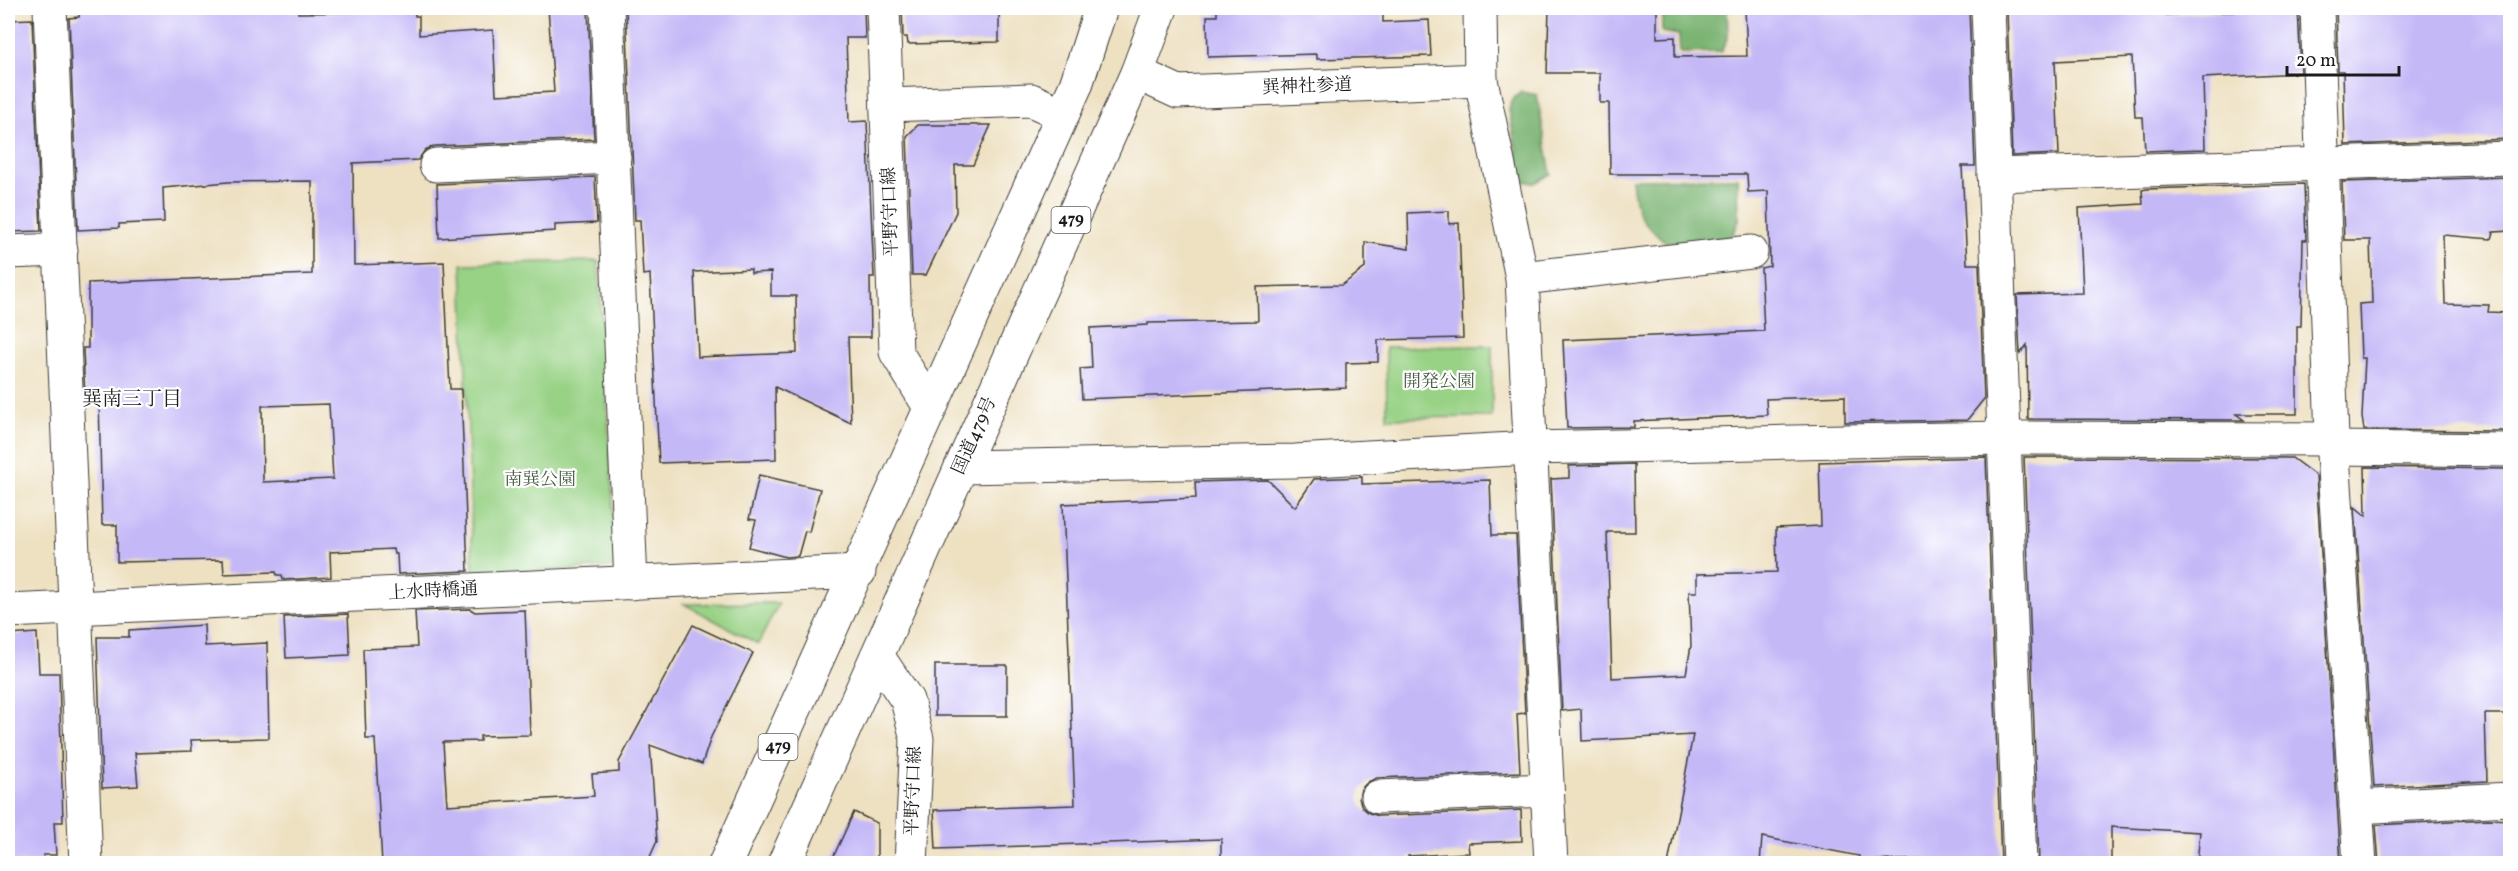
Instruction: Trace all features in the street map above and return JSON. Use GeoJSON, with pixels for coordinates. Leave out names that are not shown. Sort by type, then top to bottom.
{"type":"FeatureCollection","features":[{"type":"Feature","properties":{"kind":"main road"},"geometry":{"type":"LineString","coordinates":[[50,8],[86,864]]}},
{"type":"Feature","properties":{"kind":"main road"},"geometry":{"type":"LineString","coordinates":[[607,8],[631,583]]}},
{"type":"Feature","properties":{"kind":"main road","name":"平野守口線"},"geometry":{"type":"LineString","coordinates":[[884,8],[896,352],[930,407]]}},
{"type":"Feature","properties":{"kind":"main road","name":"479"},"geometry":{"type":"LineString","coordinates":[[725,864],[859,572],[930,407],[1076,85],[1101,8]]}},
{"type":"Feature","properties":{"kind":"main road","name":"国道479号"},"geometry":{"type":"LineString","coordinates":[[784,864],[1137,74],[1161,8]]}},
{"type":"Feature","properties":{"kind":"main road"},"geometry":{"type":"LineString","coordinates":[[1480,8],[1481,80],[1522,278],[1551,864]]}},
{"type":"Feature","properties":{"kind":"main road"},"geometry":{"type":"LineString","coordinates":[[1988,8],[2020,864]]}},
{"type":"Feature","properties":{"kind":"main road"},"geometry":{"type":"LineString","coordinates":[[2317,8],[2332,444],[2360,864]]}},
{"type":"Feature","properties":{"kind":"main road","name":"巽神社参道"},"geometry":{"type":"LineString","coordinates":[[1137,74],[1178,92],[1481,80]]}},
{"type":"Feature","properties":{"kind":"main road"},"geometry":{"type":"LineString","coordinates":[[887,105],[1031,100],[1062,114]]}},
{"type":"Feature","properties":{"kind":"main road"},"geometry":{"type":"LineString","coordinates":[[436,165],[614,157]]}},
{"type":"Feature","properties":{"kind":"main road"},"geometry":{"type":"LineString","coordinates":[[1994,175],[2511,158]]}},
{"type":"Feature","properties":{"kind":"main road"},"geometry":{"type":"LineString","coordinates":[[8,252],[61,250]]}},
{"type":"Feature","properties":{"kind":"main road"},"geometry":{"type":"LineString","coordinates":[[1522,278],[1751,252]]}},
{"type":"Feature","properties":{"kind":"main road"},"geometry":{"type":"LineString","coordinates":[[961,468],[1295,461],[1531,448],[2003,438],[2511,450]]}},
{"type":"Feature","properties":{"kind":"main road","name":"上水時橋通"},"geometry":{"type":"LineString","coordinates":[[8,611],[859,572]]}},
{"type":"Feature","properties":{"kind":"main road","name":"平野守口線"},"geometry":{"type":"LineString","coordinates":[[878,657],[907,700],[917,739],[911,864]]}},
{"type":"Feature","properties":{"kind":"main road"},"geometry":{"type":"LineString","coordinates":[[1378,797],[1547,790]]}},
{"type":"Feature","properties":{"kind":"main road"},"geometry":{"type":"LineString","coordinates":[[2356,807],[2511,799]]}},
{"type":"Feature","properties":{"kind":"green space"},"geometry":{"type":"Polygon","coordinates":[[[1662,8],[1727,8],[1728,36],[1721,52],[1680,53],[1679,35],[1662,32],[1662,8]]]}},
{"type":"Feature","properties":{"kind":"green space"},"geometry":{"type":"Polygon","coordinates":[[[1521,92],[1537,95],[1551,174],[1535,183],[1522,181],[1509,110],[1511,101],[1521,92]]]}},
{"type":"Feature","properties":{"kind":"green space"},"geometry":{"type":"Polygon","coordinates":[[[1738,178],[1739,220],[1732,237],[1667,243],[1640,216],[1632,179],[1738,178]]]}},
{"type":"Feature","properties":{"kind":"green space","name":"南巽公園"},"geometry":{"type":"Polygon","coordinates":[[[598,261],[617,567],[473,574],[462,264],[598,261]]]}},
{"type":"Feature","properties":{"kind":"green space","name":"開発公園"},"geometry":{"type":"Polygon","coordinates":[[[1492,346],[1492,417],[1387,418],[1386,347],[1492,346]]]}},
{"type":"Feature","properties":{"kind":"green space"},"geometry":{"type":"Polygon","coordinates":[[[779,603],[758,644],[684,604],[779,603]]]}},
{"type":"Feature","properties":{"kind":"building"},"geometry":{"type":"Polygon","coordinates":[[[79,8],[298,8],[298,13],[378,12],[378,8],[415,8],[415,16],[419,16],[419,35],[493,30],[496,95],[554,92],[548,8],[588,8],[594,139],[435,146],[425,150],[418,160],[353,163],[354,265],[444,262],[450,389],[461,389],[468,571],[398,574],[397,554],[394,554],[393,549],[330,552],[331,577],[283,580],[282,575],[277,575],[276,572],[224,574],[223,560],[117,562],[117,525],[102,525],[99,399],[85,400],[83,348],[88,348],[88,283],[312,274],[312,181],[228,182],[163,188],[164,222],[119,224],[119,228],[78,230],[69,18],[79,17],[79,8]],[[329,404],[262,406],[263,482],[333,479],[329,404]]]}},
{"type":"Feature","properties":{"kind":"building"},"geometry":{"type":"Polygon","coordinates":[[[626,8],[864,8],[865,38],[846,38],[849,122],[867,121],[874,277],[870,277],[871,337],[848,337],[851,423],[775,387],[776,459],[659,463],[650,274],[643,275],[640,220],[635,220],[626,8]],[[751,269],[694,272],[698,357],[797,353],[796,296],[771,296],[771,272],[751,273],[751,269]]]}},
{"type":"Feature","properties":{"kind":"building"},"geometry":{"type":"Polygon","coordinates":[[[902,8],[999,8],[999,42],[908,44],[907,37],[903,37],[902,8]]]}},
{"type":"Feature","properties":{"kind":"building"},"geometry":{"type":"Polygon","coordinates":[[[1217,8],[1383,8],[1383,22],[1429,20],[1431,56],[1317,59],[1317,54],[1208,57],[1207,16],[1217,16],[1217,8]]]}},
{"type":"Feature","properties":{"kind":"building"},"geometry":{"type":"Polygon","coordinates":[[[1549,8],[1657,8],[1657,38],[1675,37],[1675,57],[1747,56],[1745,8],[1969,8],[1975,166],[1962,166],[1967,264],[1979,264],[1984,399],[1967,420],[1845,422],[1845,396],[1766,399],[1767,415],[1634,421],[1634,427],[1567,428],[1563,340],[1764,331],[1761,268],[1770,266],[1768,191],[1748,192],[1747,174],[1610,174],[1609,103],[1600,103],[1600,73],[1547,73],[1549,8]]]}},
{"type":"Feature","properties":{"kind":"building"},"geometry":{"type":"Polygon","coordinates":[[[2165,8],[2166,15],[2298,8],[2301,73],[2203,78],[2205,149],[2145,151],[2143,117],[2135,117],[2132,57],[2055,61],[2059,154],[2012,156],[2007,9],[2165,8]]]}},
{"type":"Feature","properties":{"kind":"building"},"geometry":{"type":"Polygon","coordinates":[[[2336,8],[2511,8],[2511,139],[2345,145],[2343,71],[2338,71],[2336,8]]]}},
{"type":"Feature","properties":{"kind":"building"},"geometry":{"type":"Polygon","coordinates":[[[32,19],[41,231],[8,232],[8,20],[32,19]]]}},
{"type":"Feature","properties":{"kind":"building"},"geometry":{"type":"Polygon","coordinates":[[[918,125],[991,125],[973,165],[955,165],[956,212],[926,275],[912,275],[907,136],[918,125]]]}},
{"type":"Feature","properties":{"kind":"building"},"geometry":{"type":"Polygon","coordinates":[[[595,177],[597,223],[555,225],[555,231],[439,238],[437,184],[595,177]]]}},
{"type":"Feature","properties":{"kind":"building"},"geometry":{"type":"Polygon","coordinates":[[[2511,177],[2511,231],[2493,232],[2491,239],[2443,235],[2445,304],[2489,305],[2488,312],[2511,313],[2511,428],[2505,428],[2505,431],[2364,430],[2362,417],[2365,358],[2361,358],[2359,304],[2372,303],[2370,240],[2344,240],[2342,182],[2511,177]]]}},
{"type":"Feature","properties":{"kind":"building"},"geometry":{"type":"Polygon","coordinates":[[[2304,184],[2306,240],[2303,240],[2301,326],[2297,326],[2297,414],[2236,414],[2244,420],[2028,419],[2027,345],[2020,354],[2017,295],[2083,293],[2079,208],[2143,204],[2142,190],[2147,189],[2304,184]]]}},
{"type":"Feature","properties":{"kind":"building"},"geometry":{"type":"Polygon","coordinates":[[[1449,211],[1449,224],[1459,223],[1463,338],[1378,340],[1378,362],[1346,363],[1346,388],[1082,399],[1080,369],[1092,368],[1090,328],[1148,325],[1148,323],[1258,321],[1257,287],[1342,285],[1365,268],[1365,242],[1409,249],[1408,213],[1449,211]]]}},
{"type":"Feature","properties":{"kind":"building"},"geometry":{"type":"Polygon","coordinates":[[[1986,457],[2001,863],[1935,864],[1935,859],[1859,861],[1859,856],[1762,837],[1760,864],[1668,864],[1693,735],[1582,741],[1581,709],[1562,711],[1551,479],[1569,478],[1569,466],[1634,464],[1635,532],[1607,532],[1612,678],[1686,674],[1691,646],[1689,592],[1697,592],[1697,574],[1777,572],[1776,528],[1821,526],[1819,462],[1986,457]]]}},
{"type":"Feature","properties":{"kind":"building"},"geometry":{"type":"Polygon","coordinates":[[[2024,457],[2292,458],[2316,476],[2341,864],[2197,864],[2200,832],[2111,827],[2111,863],[2039,863],[2024,457]]]}},
{"type":"Feature","properties":{"kind":"building"},"geometry":{"type":"Polygon","coordinates":[[[2365,467],[2506,469],[2508,540],[2511,540],[2511,714],[2485,714],[2487,781],[2374,787],[2355,507],[2366,516],[2365,467]]]}},
{"type":"Feature","properties":{"kind":"building"},"geometry":{"type":"Polygon","coordinates":[[[759,475],[820,489],[809,532],[805,531],[798,556],[786,557],[749,547],[756,520],[749,519],[759,475]]]}},
{"type":"Feature","properties":{"kind":"building"},"geometry":{"type":"Polygon","coordinates":[[[1362,477],[1362,484],[1490,480],[1492,535],[1516,535],[1525,713],[1517,714],[1520,772],[1377,778],[1368,782],[1361,789],[1359,798],[1362,807],[1369,813],[1379,816],[1521,810],[1522,841],[1468,843],[1469,853],[1408,856],[1409,864],[1221,864],[1221,839],[936,849],[934,810],[1075,805],[1063,504],[1196,498],[1195,482],[1268,480],[1295,507],[1314,479],[1362,477]]]}},
{"type":"Feature","properties":{"kind":"building"},"geometry":{"type":"Polygon","coordinates":[[[470,609],[475,612],[525,610],[530,735],[480,736],[480,741],[443,742],[447,805],[594,796],[592,774],[619,772],[619,762],[693,625],[753,653],[711,737],[702,764],[650,745],[657,841],[649,859],[572,864],[382,864],[375,739],[366,739],[363,649],[417,647],[415,611],[470,609]]]}},
{"type":"Feature","properties":{"kind":"building"},"geometry":{"type":"Polygon","coordinates":[[[348,614],[350,655],[286,658],[284,617],[348,614]]]}},
{"type":"Feature","properties":{"kind":"building"},"geometry":{"type":"Polygon","coordinates":[[[204,625],[205,646],[267,643],[269,738],[191,740],[192,751],[135,753],[138,786],[102,788],[97,637],[129,637],[129,630],[204,625]]]}},
{"type":"Feature","properties":{"kind":"building"},"geometry":{"type":"Polygon","coordinates":[[[37,633],[39,673],[59,673],[63,822],[54,822],[56,855],[43,855],[44,861],[8,864],[8,635],[37,633]]]}},
{"type":"Feature","properties":{"kind":"building"},"geometry":{"type":"Polygon","coordinates":[[[935,665],[1007,665],[1007,716],[935,716],[935,665]]]}},
{"type":"Feature","properties":{"kind":"building"},"geometry":{"type":"Polygon","coordinates":[[[854,812],[877,823],[877,864],[830,864],[854,812]]]}},
{"type":"Feature","properties":{"kind":"building"},"geometry":{"type":"Polygon","coordinates":[[[2488,819],[2511,820],[2511,864],[2379,864],[2376,825],[2488,819]]]}},
{"type":"Feature","properties":{"kind":"district","name":"巽南三丁目"},"geometry":{"type":"Point","coordinates":[132,400]}}]}
